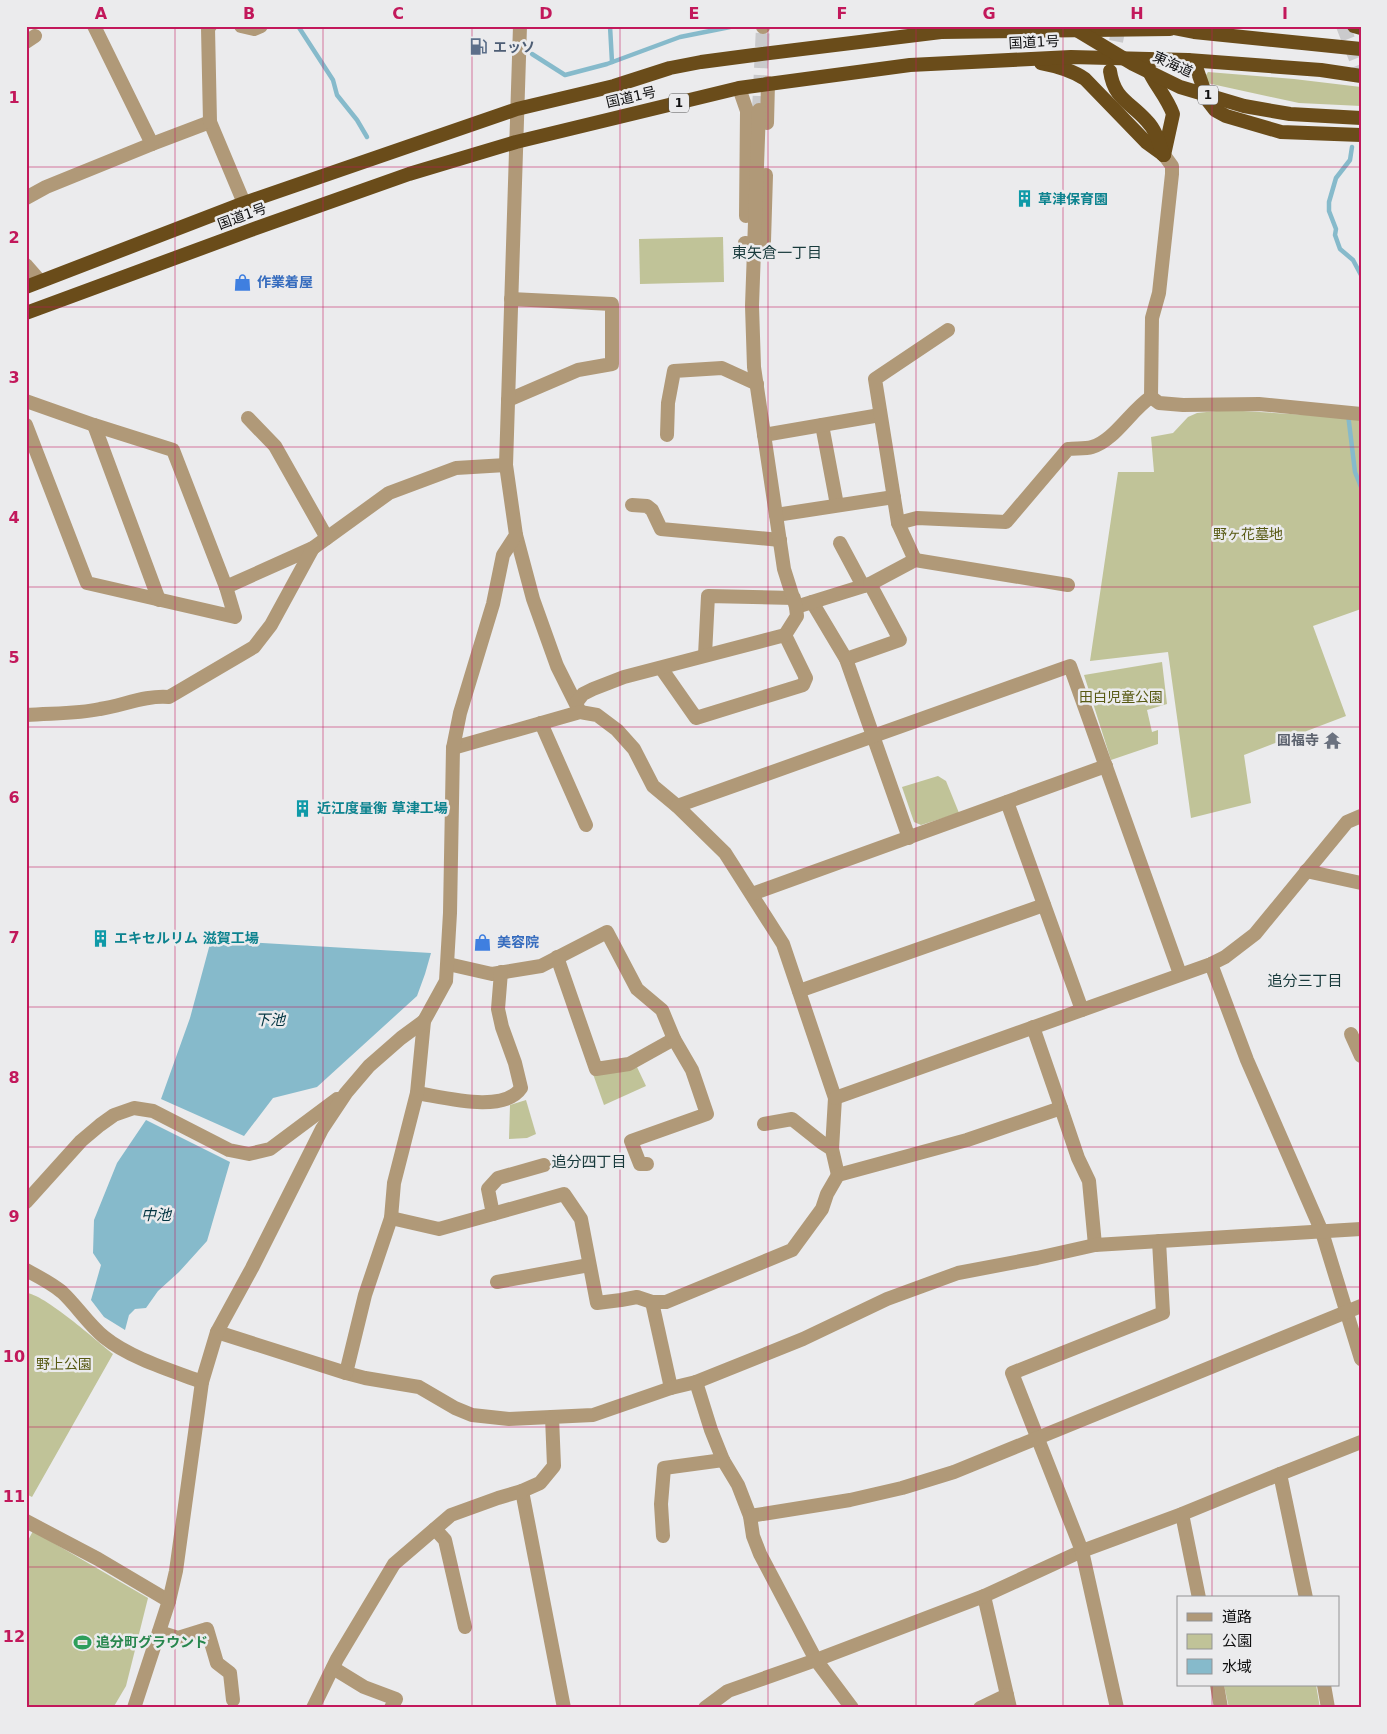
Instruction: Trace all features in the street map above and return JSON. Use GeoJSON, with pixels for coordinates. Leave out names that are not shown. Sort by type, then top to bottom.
{"type":"FeatureCollection","features":[{"type":"Feature","properties":{"kind":"highway","name":"東海道"},"geometry":{"type":"LineString","coordinates":[[1070,26],[1133,64],[1180,87],[1244,106],[1290,114],[1361,118]]}},
{"type":"Feature","properties":{"kind":"highway"},"geometry":{"type":"LineString","coordinates":[[1354,26],[1361,28]]}},
{"type":"Feature","properties":{"kind":"highway","name":"国道1号"},"geometry":{"type":"LineString","coordinates":[[26,287],[244,203],[517,109],[605,88],[670,68],[701,62],[974,29],[1166,28]]}},
{"type":"Feature","properties":{"kind":"highway"},"geometry":{"type":"LineString","coordinates":[[1166,28],[1361,49]]}},
{"type":"Feature","properties":{"kind":"highway","name":"国道1号"},"geometry":{"type":"LineString","coordinates":[[26,313],[409,174],[516,142],[739,88],[910,65],[1071,57],[1188,60],[1321,70],[1361,76]]}},
{"type":"Feature","properties":{"kind":"highway"},"geometry":{"type":"LineString","coordinates":[[1152,58],[1148,68],[1152,80],[1173,114],[1164,155]]}},
{"type":"Feature","properties":{"kind":"highway"},"geometry":{"type":"LineString","coordinates":[[1019,59],[1056,66],[1076,73],[1093,87],[1146,142],[1164,155]]}},
{"type":"Feature","properties":{"kind":"highway"},"geometry":{"type":"LineString","coordinates":[[1188,60],[1196,67],[1208,101],[1215,110],[1226,116],[1282,132],[1361,135]]}},
{"type":"Feature","properties":{"kind":"highway"},"geometry":{"type":"LineString","coordinates":[[1110,71],[1118,96],[1146,119],[1156,132],[1164,155]]}},
{"type":"Feature","properties":{"kind":"street"},"geometry":{"type":"LineString","coordinates":[[94,26],[152,144]]}},
{"type":"Feature","properties":{"kind":"street"},"geometry":{"type":"LineString","coordinates":[[210,26],[208,28],[210,122],[244,203]]}},
{"type":"Feature","properties":{"kind":"street"},"geometry":{"type":"LineString","coordinates":[[241,26],[254,29],[261,26]]}},
{"type":"Feature","properties":{"kind":"street"},"geometry":{"type":"LineString","coordinates":[[520,26],[506,465],[516,535],[533,599],[557,666],[578,708]]}},
{"type":"Feature","properties":{"kind":"street"},"geometry":{"type":"LineString","coordinates":[[739,88],[747,111],[746,243],[754,244],[764,241],[768,83]]}},
{"type":"Feature","properties":{"kind":"street"},"geometry":{"type":"LineString","coordinates":[[578,708],[583,694],[624,677],[785,635],[797,616],[795,602],[784,569],[754,367],[752,306],[760,110]]}},
{"type":"Feature","properties":{"kind":"street"},"geometry":{"type":"LineString","coordinates":[[26,198],[46,187],[210,122]]}},
{"type":"Feature","properties":{"kind":"street"},"geometry":{"type":"LineString","coordinates":[[1151,397],[1152,318],[1158,293],[1172,174],[1172,166],[1164,155]]}},
{"type":"Feature","properties":{"kind":"street"},"geometry":{"type":"LineString","coordinates":[[26,265],[40,281]]}},
{"type":"Feature","properties":{"kind":"street"},"geometry":{"type":"LineString","coordinates":[[508,400],[578,370],[612,364],[612,304],[511,300]]}},
{"type":"Feature","properties":{"kind":"street"},"geometry":{"type":"LineString","coordinates":[[915,560],[898,523],[875,379],[948,330]]}},
{"type":"Feature","properties":{"kind":"street"},"geometry":{"type":"LineString","coordinates":[[667,435],[668,403],[674,371],[722,368],[757,384]]}},
{"type":"Feature","properties":{"kind":"street"},"geometry":{"type":"LineString","coordinates":[[1151,397],[1159,403],[1184,405],[1259,404],[1361,414]]}},
{"type":"Feature","properties":{"kind":"street"},"geometry":{"type":"LineString","coordinates":[[898,523],[917,518],[1006,522],[1068,449],[1092,447],[1108,438],[1141,404],[1151,397]]}},
{"type":"Feature","properties":{"kind":"street"},"geometry":{"type":"LineString","coordinates":[[26,401],[173,450],[226,587],[235,617],[87,583],[26,425]]}},
{"type":"Feature","properties":{"kind":"street"},"geometry":{"type":"LineString","coordinates":[[764,435],[880,415]]}},
{"type":"Feature","properties":{"kind":"street"},"geometry":{"type":"LineString","coordinates":[[248,418],[275,446],[327,538]]}},
{"type":"Feature","properties":{"kind":"street"},"geometry":{"type":"LineString","coordinates":[[94,425],[159,600]]}},
{"type":"Feature","properties":{"kind":"street"},"geometry":{"type":"LineString","coordinates":[[822,425],[837,506]]}},
{"type":"Feature","properties":{"kind":"street"},"geometry":{"type":"LineString","coordinates":[[226,587],[313,548],[389,493],[456,468],[506,465]]}},
{"type":"Feature","properties":{"kind":"street"},"geometry":{"type":"LineString","coordinates":[[776,516],[894,497]]}},
{"type":"Feature","properties":{"kind":"street"},"geometry":{"type":"LineString","coordinates":[[632,505],[647,506],[652,510],[660,529],[780,540]]}},
{"type":"Feature","properties":{"kind":"street"},"geometry":{"type":"LineString","coordinates":[[134,1708],[170,1601],[176,1571],[202,1382],[217,1332],[322,1129],[346,1093],[374,1061],[424,1021],[446,981],[453,748],[460,713],[493,604],[503,555],[516,535]]}},
{"type":"Feature","properties":{"kind":"street"},"geometry":{"type":"LineString","coordinates":[[840,543],[900,640],[846,658]]}},
{"type":"Feature","properties":{"kind":"street"},"geometry":{"type":"LineString","coordinates":[[26,715],[100,709],[159,696],[170,697],[254,647],[271,625],[313,548]]}},
{"type":"Feature","properties":{"kind":"street"},"geometry":{"type":"LineString","coordinates":[[705,656],[708,596],[812,602],[867,585],[915,560],[1068,585]]}},
{"type":"Feature","properties":{"kind":"street"},"geometry":{"type":"LineString","coordinates":[[812,602],[846,658],[909,838]]}},
{"type":"Feature","properties":{"kind":"street"},"geometry":{"type":"LineString","coordinates":[[661,668],[696,718],[803,685],[806,678],[785,635]]}},
{"type":"Feature","properties":{"kind":"street"},"geometry":{"type":"LineString","coordinates":[[676,806],[1070,666],[1180,974]]}},
{"type":"Feature","properties":{"kind":"street"},"geometry":{"type":"LineString","coordinates":[[391,1218],[439,1230],[564,1194],[581,1219],[597,1303],[637,1297],[652,1302],[666,1302],[792,1250],[822,1209],[827,1194],[838,1175],[832,1149],[835,1098],[782,944],[725,853],[653,786],[634,749],[617,730],[597,715],[578,708],[541,723],[453,748]]}},
{"type":"Feature","properties":{"kind":"street"},"geometry":{"type":"LineString","coordinates":[[541,723],[586,825]]}},
{"type":"Feature","properties":{"kind":"street"},"geometry":{"type":"LineString","coordinates":[[752,894],[1106,766]]}},
{"type":"Feature","properties":{"kind":"street"},"geometry":{"type":"LineString","coordinates":[[1007,802],[1082,1010]]}},
{"type":"Feature","properties":{"kind":"street"},"geometry":{"type":"LineString","coordinates":[[835,1098],[1211,964],[1225,957],[1255,934],[1347,822],[1361,816]]}},
{"type":"Feature","properties":{"kind":"street"},"geometry":{"type":"LineString","coordinates":[[1306,871],[1361,883]]}},
{"type":"Feature","properties":{"kind":"street"},"geometry":{"type":"LineString","coordinates":[[799,991],[1044,905]]}},
{"type":"Feature","properties":{"kind":"street"},"geometry":{"type":"LineString","coordinates":[[448,964],[492,974],[541,966],[607,932],[637,989],[662,1010],[674,1039],[692,1070],[707,1114],[631,1142],[640,1164],[647,1164]]}},
{"type":"Feature","properties":{"kind":"street"},"geometry":{"type":"LineString","coordinates":[[557,957],[596,1068],[629,1064],[674,1039]]}},
{"type":"Feature","properties":{"kind":"street"},"geometry":{"type":"LineString","coordinates":[[1211,964],[1247,1060],[1322,1232],[1361,1359]]}},
{"type":"Feature","properties":{"kind":"street"},"geometry":{"type":"LineString","coordinates":[[417,1093],[488,1103],[517,1094],[521,1088],[498,1009],[501,972]]}},
{"type":"Feature","properties":{"kind":"street"},"geometry":{"type":"LineString","coordinates":[[346,1373],[365,1295],[391,1218],[394,1183],[417,1093],[424,1021]]}},
{"type":"Feature","properties":{"kind":"street"},"geometry":{"type":"LineString","coordinates":[[1033,1027],[1078,1158],[1089,1181],[1095,1245]]}},
{"type":"Feature","properties":{"kind":"street"},"geometry":{"type":"LineString","coordinates":[[1350,1034],[1361,1056]]}},
{"type":"Feature","properties":{"kind":"street"},"geometry":{"type":"LineString","coordinates":[[26,1202],[81,1142],[100,1125],[114,1115],[134,1108],[153,1111],[229,1150],[249,1154],[270,1149],[346,1093]]}},
{"type":"Feature","properties":{"kind":"street"},"geometry":{"type":"LineString","coordinates":[[838,1175],[967,1140],[1061,1108]]}},
{"type":"Feature","properties":{"kind":"street"},"geometry":{"type":"LineString","coordinates":[[764,1124],[792,1119],[832,1149]]}},
{"type":"Feature","properties":{"kind":"street"},"geometry":{"type":"LineString","coordinates":[[493,1214],[488,1189],[498,1178],[544,1165]]}},
{"type":"Feature","properties":{"kind":"street"},"geometry":{"type":"LineString","coordinates":[[217,1332],[346,1373],[419,1387],[455,1408],[472,1415],[509,1419],[593,1415],[671,1388],[696,1382],[803,1339],[887,1299],[958,1273],[1095,1245],[1361,1230]]}},
{"type":"Feature","properties":{"kind":"street"},"geometry":{"type":"LineString","coordinates":[[1117,1708],[1082,1551],[1012,1373],[1163,1313],[1159,1241]]}},
{"type":"Feature","properties":{"kind":"street"},"geometry":{"type":"LineString","coordinates":[[497,1282],[589,1265]]}},
{"type":"Feature","properties":{"kind":"street"},"geometry":{"type":"LineString","coordinates":[[26,1270],[49,1282],[104,1337],[118,1347],[161,1367],[202,1382]]}},
{"type":"Feature","properties":{"kind":"street"},"geometry":{"type":"LineString","coordinates":[[652,1302],[671,1388]]}},
{"type":"Feature","properties":{"kind":"street"},"geometry":{"type":"LineString","coordinates":[[750,1516],[850,1500],[902,1488],[954,1472],[1361,1306]]}},
{"type":"Feature","properties":{"kind":"street"},"geometry":{"type":"LineString","coordinates":[[696,1382],[710,1430],[723,1460],[738,1485],[750,1516],[753,1536],[760,1554],[816,1660],[852,1708]]}},
{"type":"Feature","properties":{"kind":"street"},"geometry":{"type":"LineString","coordinates":[[313,1708],[333,1668],[394,1564],[451,1515],[540,1483],[554,1466],[552,1417]]}},
{"type":"Feature","properties":{"kind":"street"},"geometry":{"type":"LineString","coordinates":[[705,1708],[728,1691],[816,1660],[984,1596],[1082,1551],[1182,1514],[1361,1442]]}},
{"type":"Feature","properties":{"kind":"street"},"geometry":{"type":"LineString","coordinates":[[663,1536],[660,1504],[664,1468],[723,1460]]}},
{"type":"Feature","properties":{"kind":"street"},"geometry":{"type":"LineString","coordinates":[[1280,1474],[1306,1596]]}},
{"type":"Feature","properties":{"kind":"street"},"geometry":{"type":"LineString","coordinates":[[522,1491],[564,1708]]}},
{"type":"Feature","properties":{"kind":"street"},"geometry":{"type":"LineString","coordinates":[[1182,1514],[1199,1596]]}},
{"type":"Feature","properties":{"kind":"street"},"geometry":{"type":"LineString","coordinates":[[26,1521],[98,1559],[170,1601]]}},
{"type":"Feature","properties":{"kind":"street"},"geometry":{"type":"LineString","coordinates":[[435,1529],[445,1540],[465,1627]]}},
{"type":"Feature","properties":{"kind":"street"},"geometry":{"type":"LineString","coordinates":[[980,1708],[1008,1702],[984,1596]]}},
{"type":"Feature","properties":{"kind":"street"},"geometry":{"type":"LineString","coordinates":[[159,1632],[178,1638],[207,1629],[217,1663],[230,1673],[233,1700]]}},
{"type":"Feature","properties":{"kind":"street"},"geometry":{"type":"LineString","coordinates":[[333,1668],[364,1687],[396,1699],[391,1708]]}},
{"type":"Feature","properties":{"kind":"street"},"geometry":{"type":"LineString","coordinates":[[1217,1686],[1221,1708]]}},
{"type":"Feature","properties":{"kind":"street"},"geometry":{"type":"LineString","coordinates":[[1324,1686],[1328,1708]]}},
{"type":"Feature","properties":{"kind":"green space"},"geometry":{"type":"Polygon","coordinates":[[[1208,72],[1361,87],[1361,106],[1299,103],[1207,83],[1206,75],[1208,72]]]}},
{"type":"Feature","properties":{"kind":"green space"},"geometry":{"type":"Polygon","coordinates":[[[723,237],[724,282],[640,284],[639,239],[723,237]]]}},
{"type":"Feature","properties":{"kind":"green space","name":"野ヶ花墓地"},"geometry":{"type":"Polygon","coordinates":[[[1226,410],[1361,420],[1361,609],[1313,626],[1346,716],[1244,755],[1251,803],[1191,818],[1168,652],[1090,661],[1118,472],[1154,472],[1151,437],[1173,433],[1188,417],[1197,413],[1226,410]]]}},
{"type":"Feature","properties":{"kind":"green space","name":"田白児童公園"},"geometry":{"type":"Polygon","coordinates":[[[1162,662],[1167,704],[1147,710],[1152,732],[1158,730],[1158,744],[1111,760],[1084,675],[1162,662]]]}},
{"type":"Feature","properties":{"kind":"green space"},"geometry":{"type":"Polygon","coordinates":[[[938,776],[946,781],[959,813],[921,825],[914,822],[902,787],[938,776]]]}},
{"type":"Feature","properties":{"kind":"green space"},"geometry":{"type":"Polygon","coordinates":[[[636,1065],[646,1086],[604,1105],[593,1074],[636,1065]]]}},
{"type":"Feature","properties":{"kind":"green space"},"geometry":{"type":"Polygon","coordinates":[[[526,1100],[536,1134],[527,1138],[509,1139],[510,1105],[526,1100]]]}},
{"type":"Feature","properties":{"kind":"green space","name":"野上公園"},"geometry":{"type":"Polygon","coordinates":[[[26,1293],[34,1295],[57,1309],[113,1354],[32,1497],[26,1494],[26,1293]]]}},
{"type":"Feature","properties":{"kind":"green space","name":"追分町グラウンド"},"geometry":{"type":"Polygon","coordinates":[[[33,1531],[148,1598],[126,1686],[113,1708],[26,1708],[26,1544],[33,1531]]]}},
{"type":"Feature","properties":{"kind":"green space"},"geometry":{"type":"Polygon","coordinates":[[[1224,1686],[1316,1686],[1320,1708],[1229,1708],[1224,1686]]]}},
{"type":"Feature","properties":{"kind":"water","name":"下池"},"geometry":{"type":"Polygon","coordinates":[[[211,940],[431,953],[417,996],[317,1087],[273,1098],[244,1136],[161,1099],[190,1018],[211,940]]]}},
{"type":"Feature","properties":{"kind":"water","name":"中池"},"geometry":{"type":"Polygon","coordinates":[[[146,1120],[230,1162],[207,1241],[179,1272],[158,1291],[146,1308],[135,1309],[129,1315],[125,1330],[104,1317],[91,1300],[101,1265],[93,1253],[94,1220],[117,1163],[146,1120]]]}},
{"type":"Feature","properties":{"kind":"waterway"},"geometry":{"type":"LineString","coordinates":[[298,26],[333,80],[337,95],[357,120],[367,137]]}},
{"type":"Feature","properties":{"kind":"waterway"},"geometry":{"type":"LineString","coordinates":[[610,26],[612,62]]}},
{"type":"Feature","properties":{"kind":"waterway"},"geometry":{"type":"LineString","coordinates":[[532,54],[565,75],[607,64],[680,37],[730,27]]}},
{"type":"Feature","properties":{"kind":"waterway"},"geometry":{"type":"LineString","coordinates":[[1352,147],[1350,160],[1336,178],[1329,202],[1329,211],[1336,229],[1335,235],[1340,249],[1353,260],[1361,275]]}},
{"type":"Feature","properties":{"kind":"waterway"},"geometry":{"type":"LineString","coordinates":[[1348,414],[1355,472],[1361,487]]}},
{"type":"Feature","properties":{"kind":"tunnel"},"geometry":{"type":"LineString","coordinates":[[1112,62],[1119,26]]}},
{"type":"Feature","properties":{"kind":"tunnel"},"geometry":{"type":"LineString","coordinates":[[1343,26],[1361,72]]}},
{"type":"Feature","properties":{"kind":"tunnel"},"geometry":{"type":"LineString","coordinates":[[759,110],[763,27]]}},
{"type":"Feature","properties":{"kind":"place","name":"エッソ"},"geometry":{"type":"Point","coordinates":[479,47]}},
{"type":"Feature","properties":{"kind":"place","name":"草津保育園"},"geometry":{"type":"Point","coordinates":[1024,199]}},
{"type":"Feature","properties":{"kind":"place","name":"作業着屋"},"geometry":{"type":"Point","coordinates":[243,282]}},
{"type":"Feature","properties":{"kind":"place","name":"圓福寺"},"geometry":{"type":"Point","coordinates":[1333,740]}},
{"type":"Feature","properties":{"kind":"place","name":"近江度量衡 草津工場"},"geometry":{"type":"Point","coordinates":[303,808]}},
{"type":"Feature","properties":{"kind":"place","name":"エキセルリム 滋賀工場"},"geometry":{"type":"Point","coordinates":[100,938]}},
{"type":"Feature","properties":{"kind":"place","name":"美容院"},"geometry":{"type":"Point","coordinates":[483,942]}},
{"type":"Feature","properties":{"kind":"place","name":"追分町グラウンド"},"geometry":{"type":"Point","coordinates":[82,1642]}},
{"type":"Feature","properties":{"kind":"district","name":"東矢倉一丁目"},"geometry":{"type":"Point","coordinates":[777,253]}},
{"type":"Feature","properties":{"kind":"district","name":"追分三丁目"},"geometry":{"type":"Point","coordinates":[1305,981]}},
{"type":"Feature","properties":{"kind":"district","name":"追分四丁目"},"geometry":{"type":"Point","coordinates":[589,1162]}}]}
